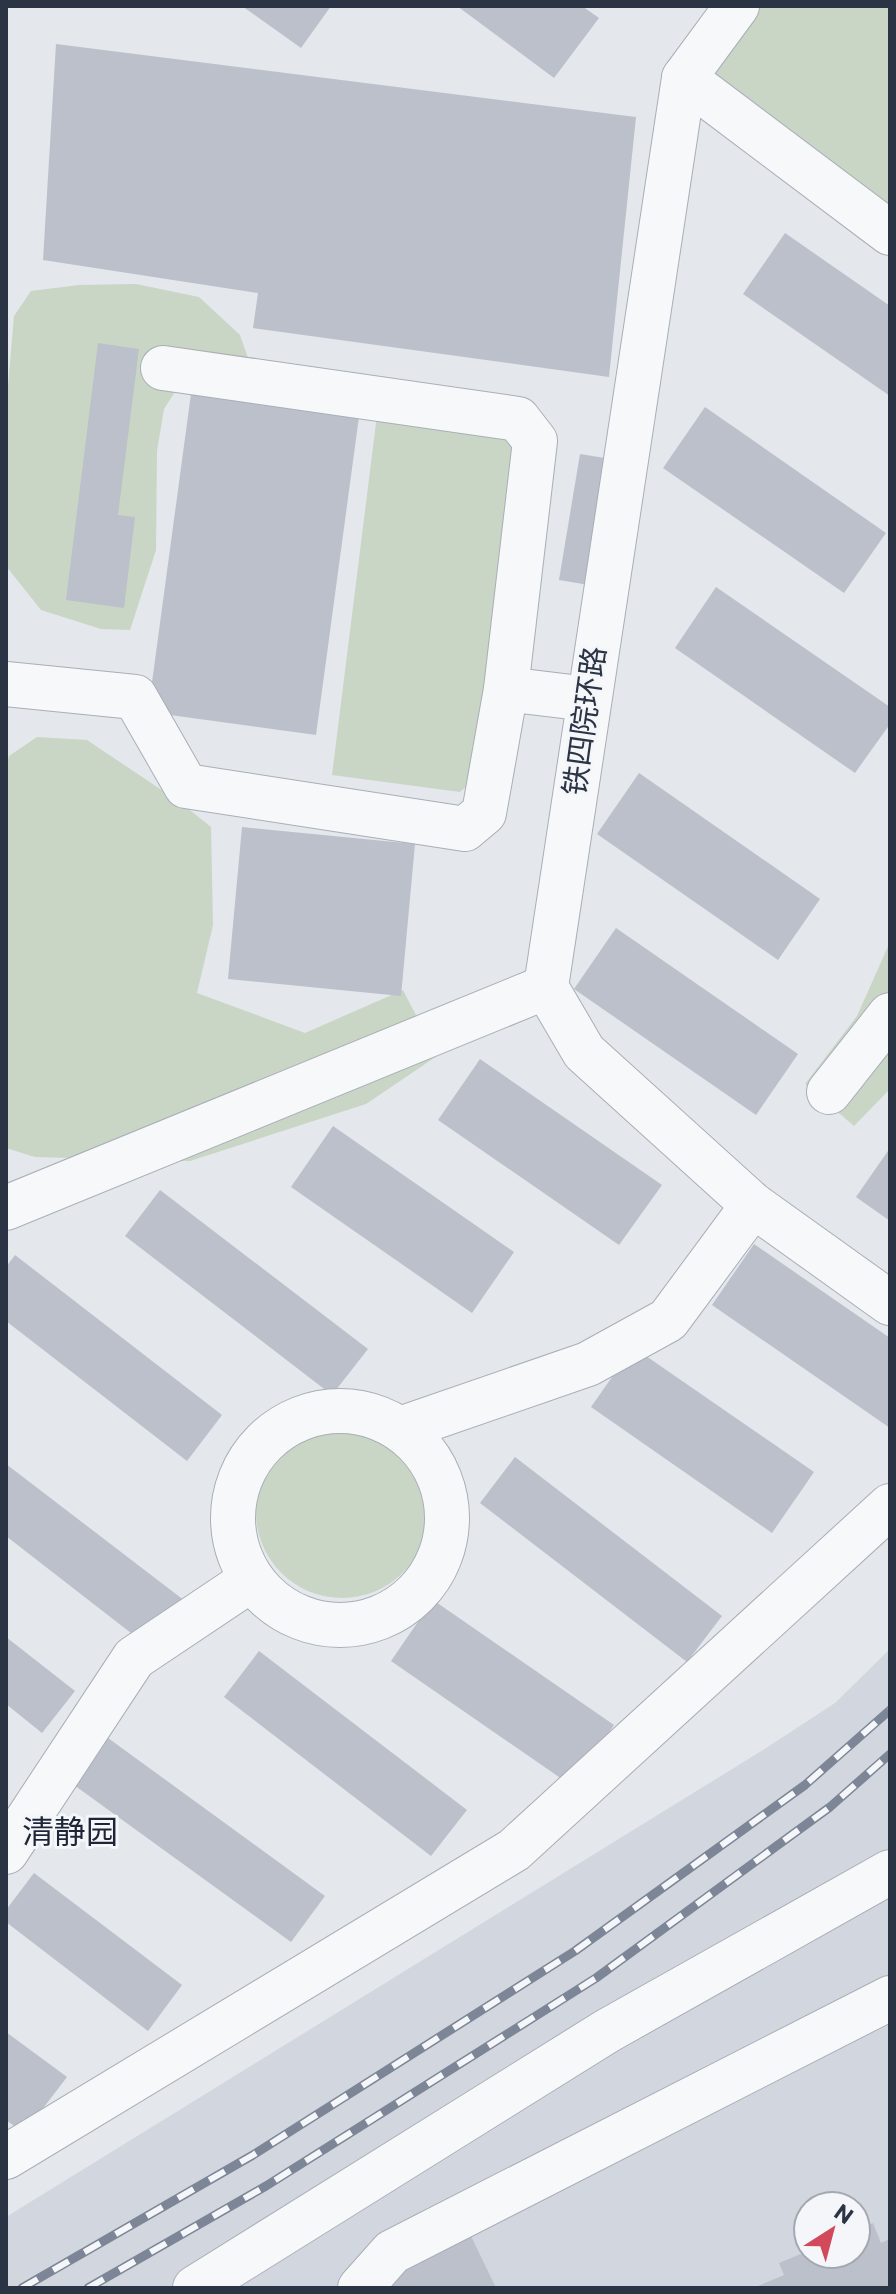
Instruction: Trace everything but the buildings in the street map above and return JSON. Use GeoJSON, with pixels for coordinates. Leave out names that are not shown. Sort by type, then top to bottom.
{"type":"FeatureCollection","features":[{"type":"Feature","properties":{"kind":"street","name":"铁四院环路"},"geometry":{"type":"LineString","coordinates":[[546,987],[684,78],[737,6]]}},
{"type":"Feature","properties":{"kind":"street"},"geometry":{"type":"LineString","coordinates":[[684,78],[890,233]]}},
{"type":"Feature","properties":{"kind":"street"},"geometry":{"type":"LineString","coordinates":[[6,684],[135,697],[186,786],[465,829],[484,813],[506,689],[535,441],[518,419],[163,368]]}},
{"type":"Feature","properties":{"kind":"street"},"geometry":{"type":"LineString","coordinates":[[506,689],[588,699]]}},
{"type":"Feature","properties":{"kind":"street"},"geometry":{"type":"LineString","coordinates":[[6,1208],[546,987],[584,1052],[753,1205],[890,1303]]}},
{"type":"Feature","properties":{"kind":"street"},"geometry":{"type":"LineString","coordinates":[[829,1092],[890,1015]]}},
{"type":"Feature","properties":{"kind":"street"},"geometry":{"type":"LineString","coordinates":[[400,1429],[588,1364],[668,1320],[753,1205]]}},
{"type":"Feature","properties":{"kind":"street"},"geometry":{"type":"LineString","coordinates":[[329,1411],[367,1414],[400,1429],[425,1452],[441,1482],[447,1515],[443,1549],[429,1579],[405,1603],[376,1619],[342,1625],[309,1621],[279,1606],[252,1579],[236,1546],[233,1509],[242,1473],[263,1442],[294,1421],[329,1411]]}},
{"type":"Feature","properties":{"kind":"street"},"geometry":{"type":"LineString","coordinates":[[6,2157],[514,1850],[890,1506]]}},
{"type":"Feature","properties":{"kind":"street"},"geometry":{"type":"LineString","coordinates":[[6,1852],[134,1658],[252,1579]]}},
{"type":"Feature","properties":{"kind":"street"},"geometry":{"type":"LineString","coordinates":[[195,2288],[607,2031],[890,1872]]}},
{"type":"Feature","properties":{"kind":"street"},"geometry":{"type":"LineString","coordinates":[[360,2288],[392,2252],[890,1998]]}},
{"type":"Feature","properties":{"kind":"shaded area"},"geometry":{"type":"Polygon","coordinates":[[[890,1649],[890,2288],[6,2288],[6,2217],[835,1703],[890,1649]]]}},
{"type":"Feature","properties":{"kind":"green space"},"geometry":{"type":"Polygon","coordinates":[[[737,6],[890,6],[890,233],[684,78],[737,6]]]}},
{"type":"Feature","properties":{"kind":"green space"},"geometry":{"type":"Polygon","coordinates":[[[136,284],[199,297],[240,335],[249,361],[180,384],[164,409],[157,451],[156,550],[130,630],[101,629],[41,610],[6,566],[6,409],[14,316],[31,291],[79,285],[136,284]]]}},
{"type":"Feature","properties":{"kind":"green space"},"geometry":{"type":"Polygon","coordinates":[[[377,415],[505,432],[522,454],[480,774],[460,792],[332,775],[377,415]]]}},
{"type":"Feature","properties":{"kind":"green space"},"geometry":{"type":"Polygon","coordinates":[[[37,737],[87,740],[181,803],[211,827],[213,925],[197,993],[305,1033],[403,990],[437,1056],[366,1104],[190,1161],[35,1157],[6,1148],[6,769],[9,756],[37,737]]]}},
{"type":"Feature","properties":{"kind":"green space"},"geometry":{"type":"Polygon","coordinates":[[[890,942],[890,1089],[854,1126],[805,1084],[857,1016],[890,942]]]}},
{"type":"Feature","properties":{"kind":"green space"},"geometry":{"type":"Polygon","coordinates":[[[342,1426],[375,1432],[403,1451],[422,1479],[428,1512],[422,1545],[403,1573],[375,1592],[342,1598],[309,1592],[281,1573],[262,1545],[256,1512],[262,1479],[281,1451],[309,1432],[342,1426]]]}},
{"type":"Feature","properties":{"kind":"railway"},"geometry":{"type":"LineString","coordinates":[[22,2288],[253,2155],[575,1951],[805,1785],[890,1710]]}},
{"type":"Feature","properties":{"kind":"railway"},"geometry":{"type":"LineString","coordinates":[[88,2288],[266,2186],[596,1978],[830,1807],[890,1754]]}},
{"type":"Feature","properties":{"kind":"district","name":"清静园"},"geometry":{"type":"Point","coordinates":[70,1832]}}]}
